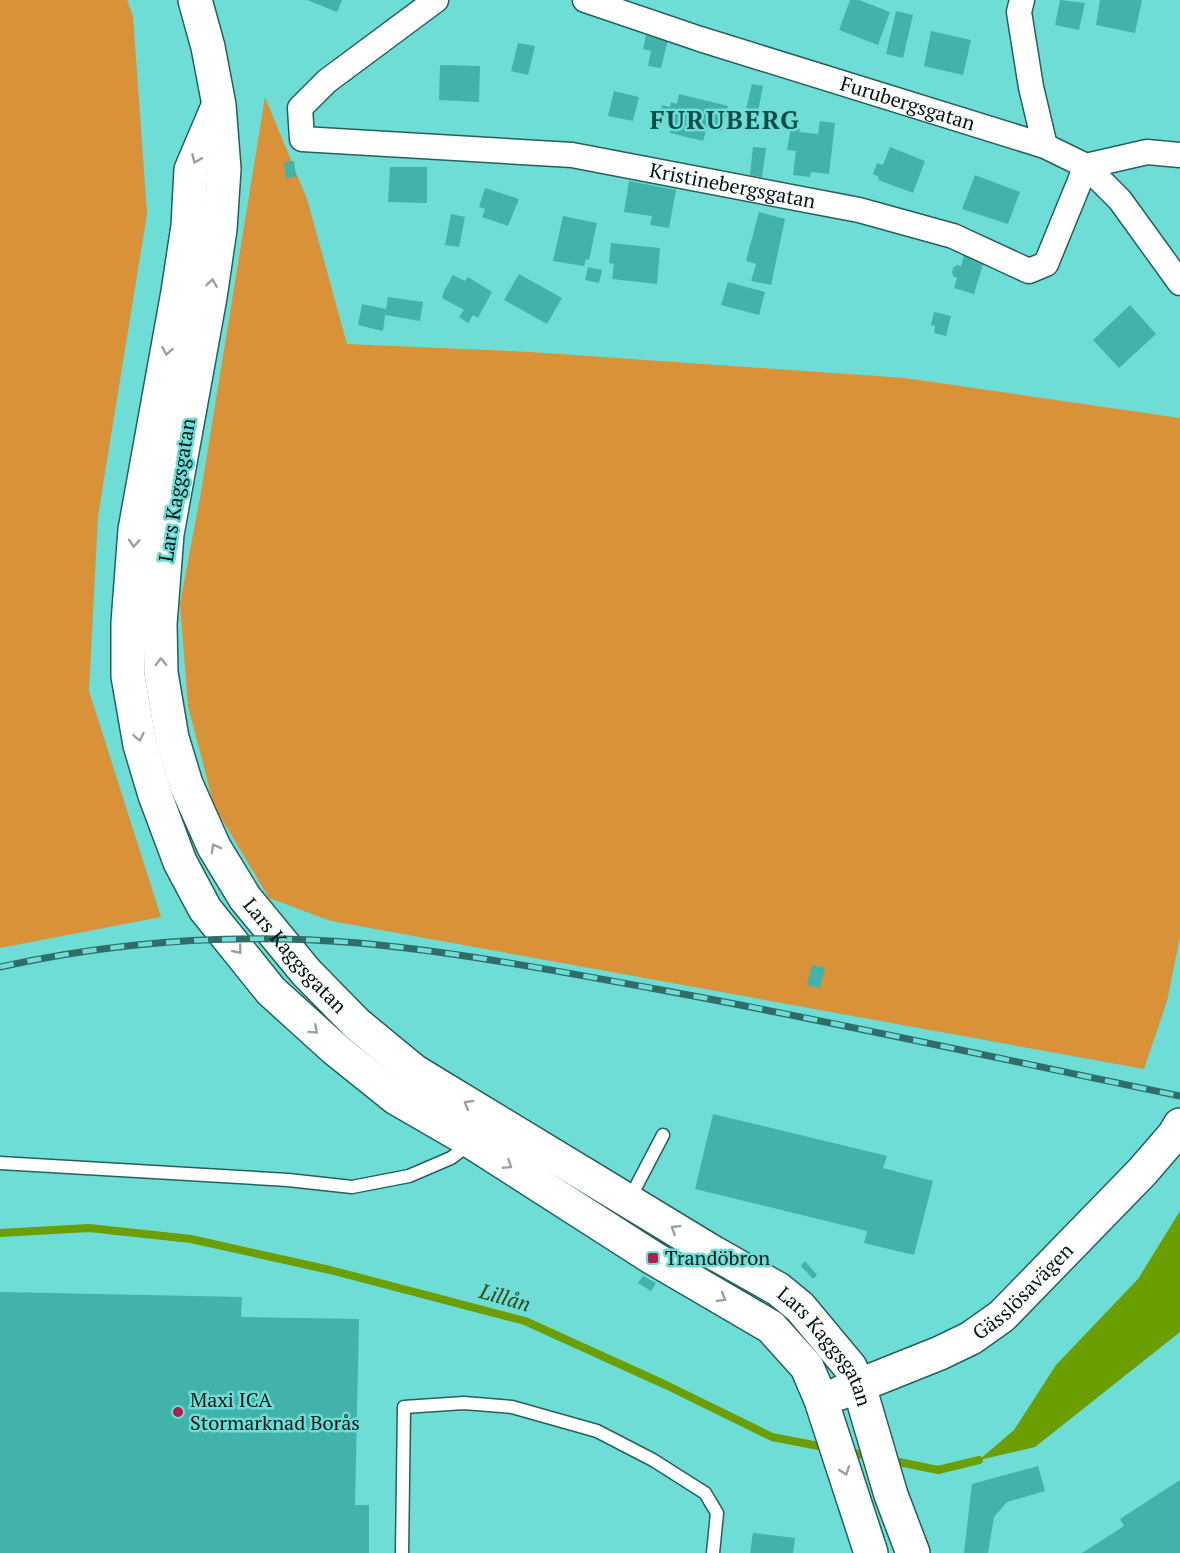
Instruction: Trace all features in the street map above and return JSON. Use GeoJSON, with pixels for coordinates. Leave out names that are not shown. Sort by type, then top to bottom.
{"type":"FeatureCollection","features":[{"type":"Feature","properties":{"kind":"street","name":"Lars Kaggsgatan"},"geometry":{"type":"LineString","coordinates":[[195,0],[208,47],[219,105],[224,169],[220,229],[208,308],[167,534],[160,624],[161,673],[172,738],[186,784],[214,847],[246,898],[306,972],[357,1024],[414,1071],[785,1295],[800,1307],[850,1367],[859,1386],[891,1495],[914,1553]]}},
{"type":"Feature","properties":{"kind":"street","name":"Kristinebergsgatan"},"geometry":{"type":"LineString","coordinates":[[436,0],[327,81],[300,108],[302,139],[572,155],[859,210],[953,236],[1029,270],[1046,264],[1086,166]]}},
{"type":"Feature","properties":{"kind":"street","name":"Furubergsgatan"},"geometry":{"type":"LineString","coordinates":[[585,0],[700,39],[1045,146],[1086,166],[1120,200],[1180,283]]}},
{"type":"Feature","properties":{"kind":"street"},"geometry":{"type":"LineString","coordinates":[[1022,0],[1019,12],[1031,87],[1045,146]]}},
{"type":"Feature","properties":{"kind":"street","name":"Lars Kaggsgatan"},"geometry":{"type":"LineString","coordinates":[[219,105],[191,170],[188,226],[178,292],[135,530],[128,623],[128,676],[140,745],[155,795],[180,862],[205,909],[271,991],[335,1049],[396,1098],[472,1142],[653,1258],[771,1327],[803,1360],[826,1414]]}},
{"type":"Feature","properties":{"kind":"street"},"geometry":{"type":"LineString","coordinates":[[1086,166],[1147,152],[1180,155]]}},
{"type":"Feature","properties":{"kind":"street","name":"Gässlösavägen"},"geometry":{"type":"LineString","coordinates":[[826,1414],[859,1386],[971,1338],[1002,1316],[1142,1172],[1180,1125]]}},
{"type":"Feature","properties":{"kind":"street"},"geometry":{"type":"LineString","coordinates":[[826,1414],[871,1553]]}},
{"type":"Feature","properties":{"kind":"lane"},"geometry":{"type":"LineString","coordinates":[[628,1201],[663,1135]]}},
{"type":"Feature","properties":{"kind":"lane"},"geometry":{"type":"LineString","coordinates":[[0,1163],[288,1180],[352,1187],[409,1176],[451,1158],[472,1142]]}},
{"type":"Feature","properties":{"kind":"lane"},"geometry":{"type":"LineString","coordinates":[[402,1553],[404,1407],[464,1404],[512,1407],[597,1431],[653,1460],[705,1493],[717,1513],[713,1553]]}},
{"type":"Feature","properties":{"kind":"shaded area"},"geometry":{"type":"Polygon","coordinates":[[[0,0],[127,0],[133,16],[147,214],[98,516],[89,691],[161,917],[0,948],[0,0]]]}},
{"type":"Feature","properties":{"kind":"shaded area"},"geometry":{"type":"Polygon","coordinates":[[[265,97],[307,199],[347,344],[531,352],[905,378],[1180,418],[1180,937],[1167,1001],[1144,1069],[331,921],[269,898],[214,806],[188,706],[180,604],[201,492],[265,97]]]}},
{"type":"Feature","properties":{"kind":"shaded area"},"geometry":{"type":"Polygon","coordinates":[[[1180,1211],[1180,1332],[1035,1447],[979,1460],[1014,1430],[1056,1365],[1138,1279],[1180,1211]]]}},
{"type":"Feature","properties":{"kind":"building"},"geometry":{"type":"Polygon","coordinates":[[[307,0],[342,0],[337,12],[307,0]]]}},
{"type":"Feature","properties":{"kind":"building"},"geometry":{"type":"Polygon","coordinates":[[[850,0],[859,0],[890,12],[878,45],[839,30],[850,0]]]}},
{"type":"Feature","properties":{"kind":"building"},"geometry":{"type":"Polygon","coordinates":[[[1060,0],[1085,3],[1079,30],[1055,25],[1060,0]]]}},
{"type":"Feature","properties":{"kind":"building"},"geometry":{"type":"Polygon","coordinates":[[[1100,0],[1142,0],[1135,33],[1096,25],[1100,0]]]}},
{"type":"Feature","properties":{"kind":"building"},"geometry":{"type":"Polygon","coordinates":[[[896,11],[913,15],[903,58],[886,54],[896,11]]]}},
{"type":"Feature","properties":{"kind":"building"},"geometry":{"type":"Polygon","coordinates":[[[931,31],[971,40],[963,75],[924,66],[931,31]]]}},
{"type":"Feature","properties":{"kind":"building"},"geometry":{"type":"Polygon","coordinates":[[[646,35],[668,40],[661,68],[648,66],[651,51],[643,49],[646,35]]]}},
{"type":"Feature","properties":{"kind":"building"},"geometry":{"type":"Polygon","coordinates":[[[518,43],[535,46],[528,75],[511,71],[518,43]]]}},
{"type":"Feature","properties":{"kind":"building"},"geometry":{"type":"Polygon","coordinates":[[[440,65],[480,66],[479,102],[439,100],[440,65]]]}},
{"type":"Feature","properties":{"kind":"building"},"geometry":{"type":"Polygon","coordinates":[[[752,84],[763,86],[758,112],[746,110],[752,84]]]}},
{"type":"Feature","properties":{"kind":"building"},"geometry":{"type":"Polygon","coordinates":[[[614,91],[639,97],[633,121],[608,116],[614,91]]]}},
{"type":"Feature","properties":{"kind":"building"},"geometry":{"type":"Polygon","coordinates":[[[679,94],[728,106],[722,131],[707,127],[703,141],[670,133],[672,123],[667,122],[668,118],[660,116],[662,105],[670,107],[671,102],[677,104],[679,94]]]}},
{"type":"Feature","properties":{"kind":"building"},"geometry":{"type":"Polygon","coordinates":[[[820,121],[835,123],[829,174],[811,172],[810,177],[793,175],[796,151],[787,150],[791,127],[800,129],[799,132],[818,134],[820,121]]]}},
{"type":"Feature","properties":{"kind":"building"},"geometry":{"type":"Polygon","coordinates":[[[753,147],[766,148],[762,177],[750,175],[753,147]]]}},
{"type":"Feature","properties":{"kind":"building"},"geometry":{"type":"Polygon","coordinates":[[[890,147],[925,161],[913,193],[878,180],[879,177],[873,174],[877,163],[883,165],[890,147]]]}},
{"type":"Feature","properties":{"kind":"building"},"geometry":{"type":"Polygon","coordinates":[[[294,161],[296,177],[286,178],[284,162],[294,161]]]}},
{"type":"Feature","properties":{"kind":"building"},"geometry":{"type":"Polygon","coordinates":[[[390,167],[427,167],[427,203],[388,202],[390,167]]]}},
{"type":"Feature","properties":{"kind":"building"},"geometry":{"type":"Polygon","coordinates":[[[975,175],[1020,192],[1008,224],[962,209],[975,175]]]}},
{"type":"Feature","properties":{"kind":"building"},"geometry":{"type":"Polygon","coordinates":[[[629,181],[676,190],[669,228],[650,225],[652,216],[624,212],[629,181]]]}},
{"type":"Feature","properties":{"kind":"building"},"geometry":{"type":"Polygon","coordinates":[[[485,188],[519,199],[508,226],[482,217],[485,209],[479,207],[485,188]]]}},
{"type":"Feature","properties":{"kind":"building"},"geometry":{"type":"Polygon","coordinates":[[[759,212],[785,219],[771,285],[751,281],[756,264],[746,261],[759,212]]]}},
{"type":"Feature","properties":{"kind":"building"},"geometry":{"type":"Polygon","coordinates":[[[451,214],[465,217],[459,247],[445,245],[451,214]]]}},
{"type":"Feature","properties":{"kind":"building"},"geometry":{"type":"Polygon","coordinates":[[[563,216],[597,223],[589,260],[586,259],[584,266],[553,261],[563,216]]]}},
{"type":"Feature","properties":{"kind":"building"},"geometry":{"type":"Polygon","coordinates":[[[611,243],[660,248],[657,284],[612,279],[614,264],[609,263],[611,243]]]}},
{"type":"Feature","properties":{"kind":"building"},"geometry":{"type":"Polygon","coordinates":[[[964,255],[984,261],[974,294],[954,288],[957,278],[953,276],[953,268],[957,265],[961,266],[964,255]]]}},
{"type":"Feature","properties":{"kind":"building"},"geometry":{"type":"Polygon","coordinates":[[[588,267],[602,270],[599,283],[585,280],[588,267]]]}},
{"type":"Feature","properties":{"kind":"building"},"geometry":{"type":"Polygon","coordinates":[[[519,274],[562,298],[547,324],[504,300],[519,274]]]}},
{"type":"Feature","properties":{"kind":"building"},"geometry":{"type":"Polygon","coordinates":[[[453,275],[465,281],[468,277],[492,292],[478,318],[473,315],[468,323],[459,317],[464,310],[442,298],[453,275]]]}},
{"type":"Feature","properties":{"kind":"building"},"geometry":{"type":"Polygon","coordinates":[[[728,282],[765,292],[759,315],[721,305],[728,282]]]}},
{"type":"Feature","properties":{"kind":"building"},"geometry":{"type":"Polygon","coordinates":[[[388,297],[423,302],[420,321],[385,315],[383,331],[358,325],[362,304],[386,309],[388,297]]]}},
{"type":"Feature","properties":{"kind":"building"},"geometry":{"type":"Polygon","coordinates":[[[1130,305],[1156,334],[1119,368],[1093,340],[1130,305]]]}},
{"type":"Feature","properties":{"kind":"building"},"geometry":{"type":"Polygon","coordinates":[[[934,312],[951,316],[946,336],[934,333],[935,326],[931,325],[934,312]]]}},
{"type":"Feature","properties":{"kind":"building"},"geometry":{"type":"Polygon","coordinates":[[[812,965],[825,968],[820,988],[807,985],[812,965]]]}},
{"type":"Feature","properties":{"kind":"building"},"geometry":{"type":"Polygon","coordinates":[[[713,1114],[887,1156],[883,1168],[933,1181],[914,1255],[864,1243],[867,1231],[695,1189],[713,1114]]]}},
{"type":"Feature","properties":{"kind":"building"},"geometry":{"type":"Polygon","coordinates":[[[805,1261],[817,1275],[813,1279],[801,1266],[805,1261]]]}},
{"type":"Feature","properties":{"kind":"building"},"geometry":{"type":"Polygon","coordinates":[[[643,1276],[656,1283],[651,1291],[638,1283],[643,1276]]]}},
{"type":"Feature","properties":{"kind":"building","name":"Maxi ICA Stormarknad Borås"},"geometry":{"type":"Polygon","coordinates":[[[0,1292],[242,1297],[241,1317],[359,1319],[355,1505],[369,1505],[369,1553],[0,1553],[0,1292]]]}},
{"type":"Feature","properties":{"kind":"building"},"geometry":{"type":"Polygon","coordinates":[[[1038,1466],[1045,1491],[1007,1502],[994,1517],[988,1553],[964,1553],[972,1484],[1038,1466]]]}},
{"type":"Feature","properties":{"kind":"building"},"geometry":{"type":"Polygon","coordinates":[[[1180,1480],[1180,1553],[1082,1553],[1124,1526],[1120,1519],[1180,1480]]]}},
{"type":"Feature","properties":{"kind":"building"},"geometry":{"type":"Polygon","coordinates":[[[753,1533],[795,1538],[793,1553],[750,1553],[753,1533]]]}},
{"type":"Feature","properties":{"kind":"waterway","name":"Lillån"},"geometry":{"type":"LineString","coordinates":[[0,1233],[89,1228],[191,1239],[330,1270],[525,1321],[666,1385],[772,1437],[829,1448]]}},
{"type":"Feature","properties":{"kind":"waterway","name":"Lillån"},"geometry":{"type":"LineString","coordinates":[[844,1451],[873,1457]]}},
{"type":"Feature","properties":{"kind":"waterway","name":"Lillån"},"geometry":{"type":"LineString","coordinates":[[889,1460],[938,1470],[979,1460]]}},
{"type":"Feature","properties":{"kind":"railway"},"geometry":{"type":"LineString","coordinates":[[0,967],[134,945],[224,939],[314,940],[433,951],[722,1001],[1180,1096]]}},
{"type":"Feature","properties":{"kind":"place","name":"Trandöbron"},"geometry":{"type":"Point","coordinates":[653,1258]}},
{"type":"Feature","properties":{"kind":"place","name":"Maxi ICA Stormarknad Borås"},"geometry":{"type":"Point","coordinates":[178,1412]}},
{"type":"Feature","properties":{"kind":"district","name":"FURUBERG"},"geometry":{"type":"Point","coordinates":[725,120]}}]}
